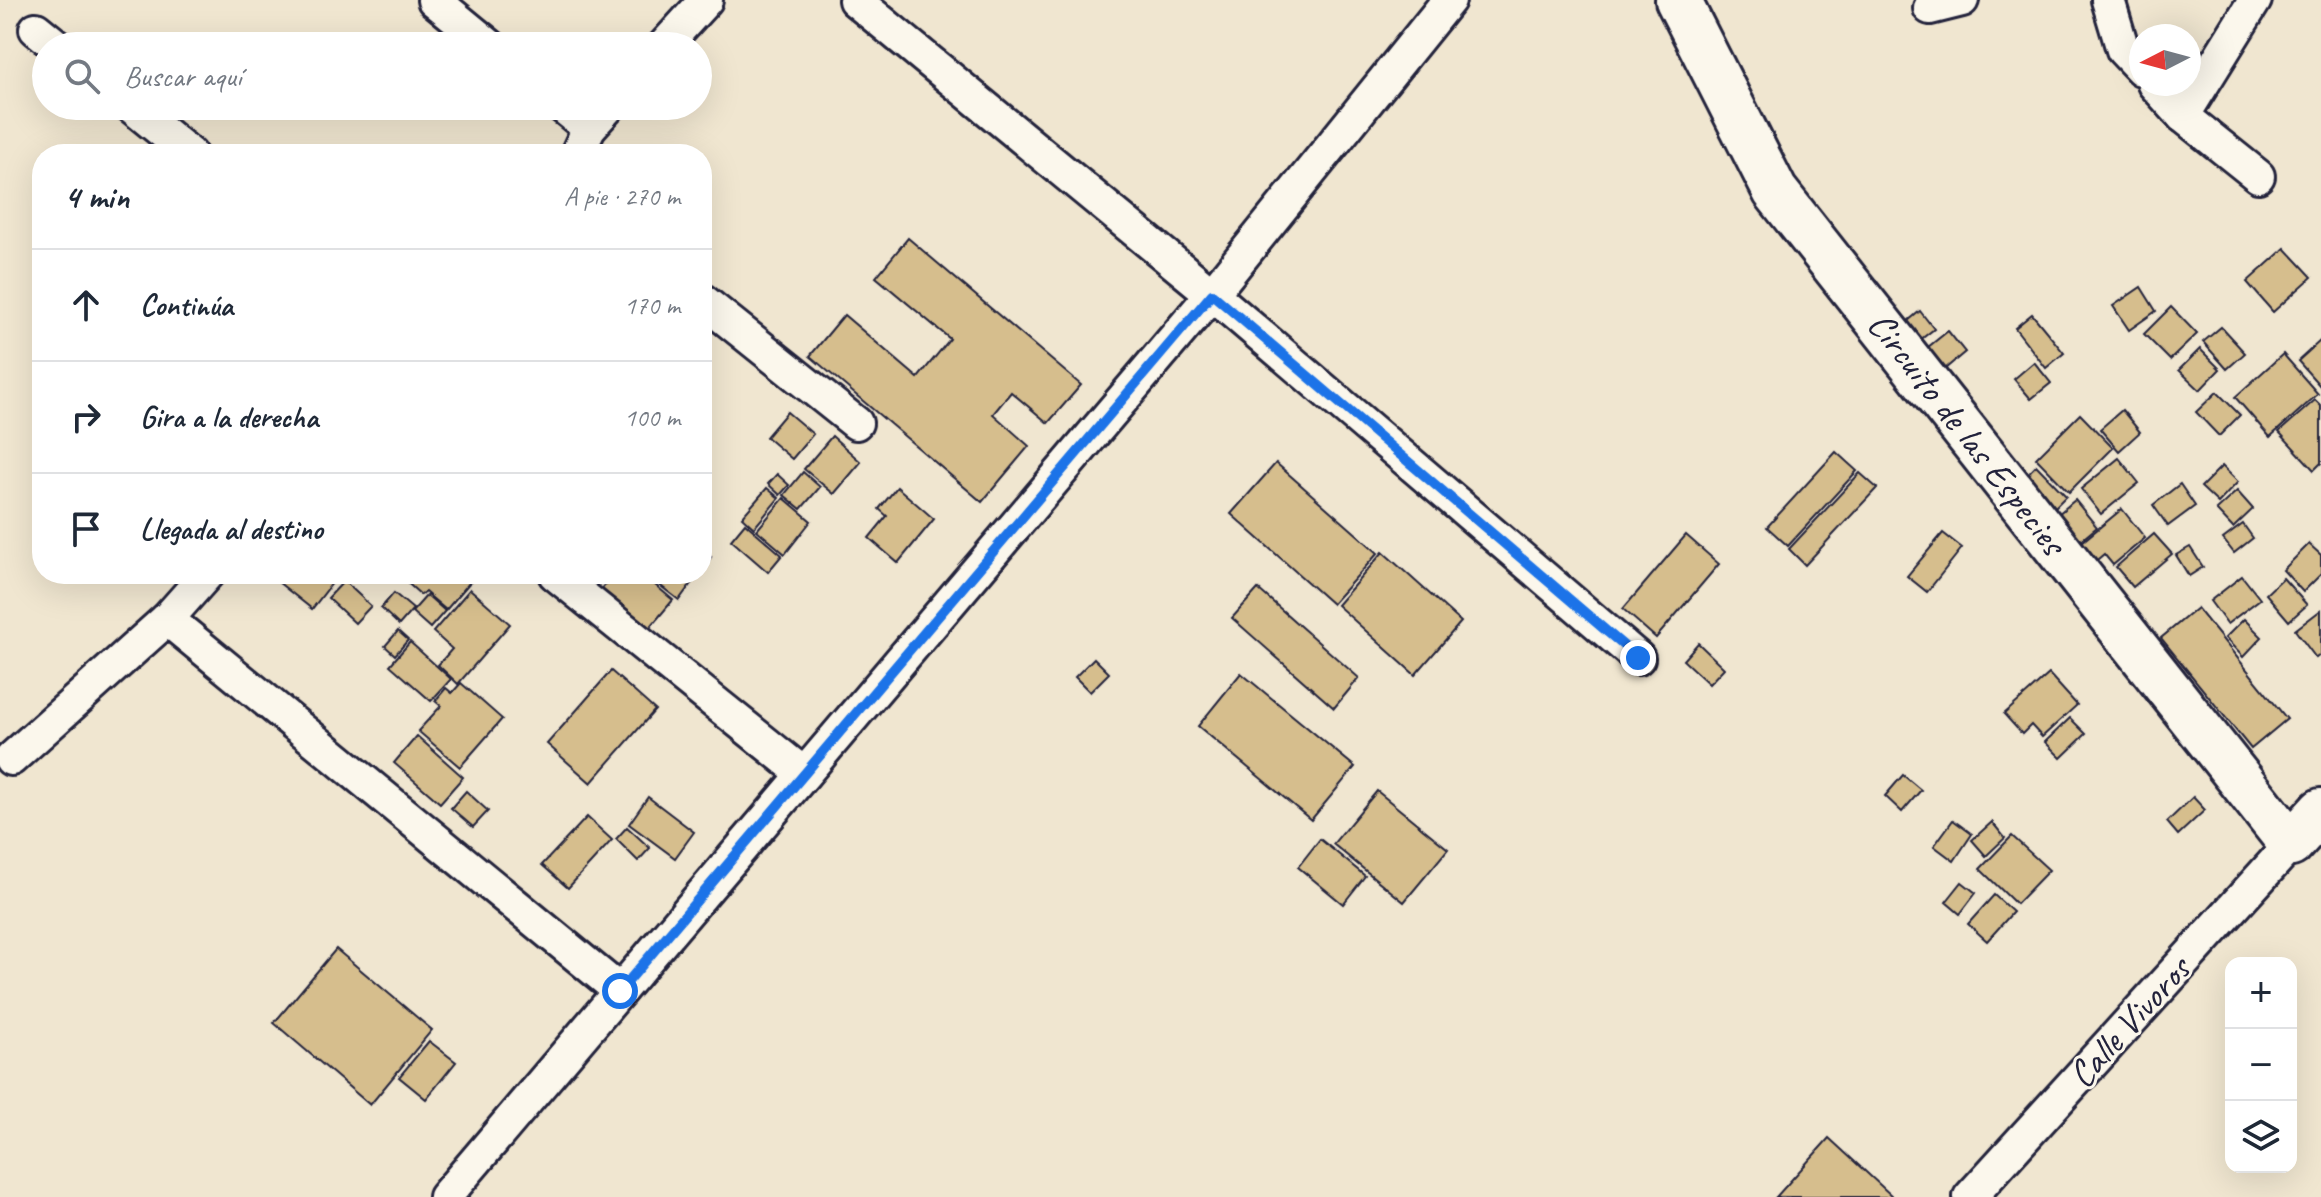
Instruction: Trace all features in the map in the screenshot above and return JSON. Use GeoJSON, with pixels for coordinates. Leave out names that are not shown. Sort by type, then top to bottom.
{"type":"FeatureCollection","features":[{"type":"Feature","properties":{"kind":"street"},"geometry":{"type":"LineString","coordinates":[[434,0],[473,32]]}},
{"type":"Feature","properties":{"kind":"street"},"geometry":{"type":"LineString","coordinates":[[677,32],[706,0]]}},
{"type":"Feature","properties":{"kind":"street"},"geometry":{"type":"LineString","coordinates":[[855,0],[1212,294],[1638,658]]}},
{"type":"Feature","properties":{"kind":"street"},"geometry":{"type":"LineString","coordinates":[[445,1197],[1212,294],[1449,0]]}},
{"type":"Feature","properties":{"kind":"street","name":"Circuito de las Especies"},"geometry":{"type":"LineString","coordinates":[[1678,0],[1775,191],[2291,844]]}},
{"type":"Feature","properties":{"kind":"street"},"geometry":{"type":"LineString","coordinates":[[1930,8],[1962,0]]}},
{"type":"Feature","properties":{"kind":"street"},"geometry":{"type":"LineString","coordinates":[[2108,0],[2123,50],[2129,56]]}},
{"type":"Feature","properties":{"kind":"street"},"geometry":{"type":"LineString","coordinates":[[2183,116],[2255,0]]}},
{"type":"Feature","properties":{"kind":"street"},"geometry":{"type":"LineString","coordinates":[[2165,96],[2183,116],[2258,176]]}},
{"type":"Feature","properties":{"kind":"street"},"geometry":{"type":"LineString","coordinates":[[148,120],[178,144]]}},
{"type":"Feature","properties":{"kind":"street"},"geometry":{"type":"LineString","coordinates":[[712,308],[856,423]]}},
{"type":"Feature","properties":{"kind":"street"},"geometry":{"type":"LineString","coordinates":[[11,759],[167,619],[198,584]]}},
{"type":"Feature","properties":{"kind":"street"},"geometry":{"type":"LineString","coordinates":[[567,584],[804,774]]}},
{"type":"Feature","properties":{"kind":"street"},"geometry":{"type":"LineString","coordinates":[[167,619],[620,991]]}},
{"type":"Feature","properties":{"kind":"street","name":"Calle Vivoros"},"geometry":{"type":"LineString","coordinates":[[1970,1197],[2321,811]]}},
{"type":"Feature","properties":{"kind":"building"},"geometry":{"type":"Polygon","coordinates":[[[908,238],[1081,385],[1048,423],[1011,392],[993,414],[1029,446],[982,502],[810,356],[844,315],[918,378],[950,339],[876,277],[908,238]]]}},
{"type":"Feature","properties":{"kind":"building"},"geometry":{"type":"Polygon","coordinates":[[[2285,248],[2312,277],[2273,312],[2247,282],[2285,248]]]}},
{"type":"Feature","properties":{"kind":"building"},"geometry":{"type":"Polygon","coordinates":[[[2141,287],[2156,311],[2129,330],[2113,306],[2141,287]]]}},
{"type":"Feature","properties":{"kind":"building"},"geometry":{"type":"Polygon","coordinates":[[[2171,307],[2197,334],[2170,360],[2144,334],[2171,307]]]}},
{"type":"Feature","properties":{"kind":"building"},"geometry":{"type":"Polygon","coordinates":[[[1920,311],[1934,329],[1915,344],[1902,326],[1920,311]]]}},
{"type":"Feature","properties":{"kind":"building"},"geometry":{"type":"Polygon","coordinates":[[[2032,314],[2064,353],[2046,368],[2015,328],[2032,314]]]}},
{"type":"Feature","properties":{"kind":"building"},"geometry":{"type":"Polygon","coordinates":[[[2221,327],[2245,353],[2227,369],[2203,342],[2221,327]]]}},
{"type":"Feature","properties":{"kind":"building"},"geometry":{"type":"Polygon","coordinates":[[[1948,331],[1965,352],[1939,374],[1922,352],[1948,331]]]}},
{"type":"Feature","properties":{"kind":"building"},"geometry":{"type":"Polygon","coordinates":[[[2321,340],[2321,387],[2298,361],[2321,340]]]}},
{"type":"Feature","properties":{"kind":"building"},"geometry":{"type":"Polygon","coordinates":[[[2200,349],[2220,369],[2200,390],[2179,370],[2200,349]]]}},
{"type":"Feature","properties":{"kind":"building"},"geometry":{"type":"Polygon","coordinates":[[[2283,354],[2318,394],[2270,437],[2235,397],[2283,354]]]}},
{"type":"Feature","properties":{"kind":"building"},"geometry":{"type":"Polygon","coordinates":[[[2034,362],[2051,383],[2031,399],[2014,379],[2034,362]]]}},
{"type":"Feature","properties":{"kind":"building"},"geometry":{"type":"Polygon","coordinates":[[[2217,392],[2240,415],[2219,436],[2196,412],[2217,392]]]}},
{"type":"Feature","properties":{"kind":"building"},"geometry":{"type":"Polygon","coordinates":[[[2315,400],[2321,406],[2321,463],[2314,470],[2279,432],[2315,400]]]}},
{"type":"Feature","properties":{"kind":"building"},"geometry":{"type":"Polygon","coordinates":[[[2122,410],[2140,432],[2119,451],[2100,429],[2122,410]]]}},
{"type":"Feature","properties":{"kind":"building"},"geometry":{"type":"Polygon","coordinates":[[[787,412],[813,434],[792,459],[766,437],[787,412]]]}},
{"type":"Feature","properties":{"kind":"building"},"geometry":{"type":"Polygon","coordinates":[[[2080,414],[2113,448],[2069,492],[2036,458],[2080,414]]]}},
{"type":"Feature","properties":{"kind":"building"},"geometry":{"type":"Polygon","coordinates":[[[832,436],[861,462],[834,494],[804,469],[832,436]]]}},
{"type":"Feature","properties":{"kind":"building"},"geometry":{"type":"Polygon","coordinates":[[[1836,452],[1857,471],[1788,546],[1767,527],[1836,452]]]}},
{"type":"Feature","properties":{"kind":"building"},"geometry":{"type":"Polygon","coordinates":[[[2119,458],[2139,483],[2101,514],[2081,489],[2119,458]]]}},
{"type":"Feature","properties":{"kind":"building"},"geometry":{"type":"Polygon","coordinates":[[[1276,463],[1378,553],[1332,604],[1231,514],[1276,463]]]}},
{"type":"Feature","properties":{"kind":"building"},"geometry":{"type":"Polygon","coordinates":[[[2036,465],[2066,496],[2048,514],[2018,484],[2036,465]]]}},
{"type":"Feature","properties":{"kind":"building"},"geometry":{"type":"Polygon","coordinates":[[[2222,466],[2238,482],[2218,503],[2201,487],[2222,466]]]}},
{"type":"Feature","properties":{"kind":"building"},"geometry":{"type":"Polygon","coordinates":[[[803,472],[820,487],[801,509],[784,495],[803,472]]]}},
{"type":"Feature","properties":{"kind":"building"},"geometry":{"type":"Polygon","coordinates":[[[1860,473],[1877,488],[1805,565],[1789,549],[1860,473]]]}},
{"type":"Feature","properties":{"kind":"building"},"geometry":{"type":"Polygon","coordinates":[[[777,474],[789,485],[780,495],[768,484],[777,474]]]}},
{"type":"Feature","properties":{"kind":"building"},"geometry":{"type":"Polygon","coordinates":[[[2180,484],[2195,506],[2168,526],[2153,505],[2180,484]]]}},
{"type":"Feature","properties":{"kind":"building"},"geometry":{"type":"Polygon","coordinates":[[[897,487],[934,519],[898,563],[869,538],[887,516],[879,509],[897,487]]]}},
{"type":"Feature","properties":{"kind":"building"},"geometry":{"type":"Polygon","coordinates":[[[767,488],[779,498],[754,528],[742,517],[767,488]]]}},
{"type":"Feature","properties":{"kind":"building"},"geometry":{"type":"Polygon","coordinates":[[[2237,491],[2253,509],[2233,528],[2216,510],[2237,491]]]}},
{"type":"Feature","properties":{"kind":"building"},"geometry":{"type":"Polygon","coordinates":[[[784,498],[811,521],[785,554],[757,530],[784,498]]]}},
{"type":"Feature","properties":{"kind":"building"},"geometry":{"type":"Polygon","coordinates":[[[2075,500],[2097,527],[2073,547],[2051,520],[2075,500]]]}},
{"type":"Feature","properties":{"kind":"building"},"geometry":{"type":"Polygon","coordinates":[[[2122,509],[2145,538],[2113,565],[2104,554],[2091,565],[2076,547],[2122,509]]]}},
{"type":"Feature","properties":{"kind":"building"},"geometry":{"type":"Polygon","coordinates":[[[745,523],[782,555],[768,572],[731,540],[745,523]]]}},
{"type":"Feature","properties":{"kind":"building"},"geometry":{"type":"Polygon","coordinates":[[[2243,524],[2253,538],[2234,553],[2223,539],[2243,524]]]}},
{"type":"Feature","properties":{"kind":"building"},"geometry":{"type":"Polygon","coordinates":[[[1943,533],[1962,548],[1927,592],[1907,576],[1943,533]]]}},
{"type":"Feature","properties":{"kind":"building"},"geometry":{"type":"Polygon","coordinates":[[[2154,534],[2172,554],[2133,587],[2116,567],[2154,534]]]}},
{"type":"Feature","properties":{"kind":"building"},"geometry":{"type":"Polygon","coordinates":[[[1686,535],[1719,564],[1656,638],[1623,609],[1686,535]]]}},
{"type":"Feature","properties":{"kind":"building"},"geometry":{"type":"Polygon","coordinates":[[[2309,544],[2321,555],[2321,574],[2303,592],[2283,570],[2309,544]]]}},
{"type":"Feature","properties":{"kind":"building"},"geometry":{"type":"Polygon","coordinates":[[[2190,547],[2203,567],[2189,576],[2176,555],[2190,547]]]}},
{"type":"Feature","properties":{"kind":"building"},"geometry":{"type":"Polygon","coordinates":[[[1383,552],[1461,622],[1415,675],[1337,605],[1383,552]]]}},
{"type":"Feature","properties":{"kind":"building"},"geometry":{"type":"Polygon","coordinates":[[[2242,576],[2260,599],[2227,624],[2210,601],[2242,576]]]}},
{"type":"Feature","properties":{"kind":"building"},"geometry":{"type":"Polygon","coordinates":[[[2283,578],[2307,605],[2289,621],[2266,594],[2283,578]]]}},
{"type":"Feature","properties":{"kind":"building"},"geometry":{"type":"Polygon","coordinates":[[[281,584],[331,584],[312,609],[281,584]]]}},
{"type":"Feature","properties":{"kind":"building"},"geometry":{"type":"Polygon","coordinates":[[[341,584],[347,584],[371,606],[355,623],[328,598],[341,584]]]}},
{"type":"Feature","properties":{"kind":"building"},"geometry":{"type":"Polygon","coordinates":[[[409,584],[468,584],[446,610],[425,592],[421,595],[409,584]]]}},
{"type":"Feature","properties":{"kind":"building"},"geometry":{"type":"Polygon","coordinates":[[[606,584],[654,584],[673,600],[647,631],[600,591],[606,584]]]}},
{"type":"Feature","properties":{"kind":"building"},"geometry":{"type":"Polygon","coordinates":[[[658,584],[691,584],[679,600],[658,584]]]}},
{"type":"Feature","properties":{"kind":"building"},"geometry":{"type":"Polygon","coordinates":[[[470,589],[510,624],[458,684],[438,665],[452,649],[433,632],[470,589]]]}},
{"type":"Feature","properties":{"kind":"building"},"geometry":{"type":"Polygon","coordinates":[[[1258,589],[1359,678],[1334,708],[1232,618],[1258,589]]]}},
{"type":"Feature","properties":{"kind":"building"},"geometry":{"type":"Polygon","coordinates":[[[394,593],[413,609],[399,625],[381,608],[394,593]]]}},
{"type":"Feature","properties":{"kind":"building"},"geometry":{"type":"Polygon","coordinates":[[[427,595],[445,611],[430,628],[412,612],[427,595]]]}},
{"type":"Feature","properties":{"kind":"building"},"geometry":{"type":"Polygon","coordinates":[[[2197,608],[2287,719],[2251,749],[2161,638],[2197,608]]]}},
{"type":"Feature","properties":{"kind":"building"},"geometry":{"type":"Polygon","coordinates":[[[2321,610],[2321,654],[2316,658],[2295,630],[2321,610]]]}},
{"type":"Feature","properties":{"kind":"building"},"geometry":{"type":"Polygon","coordinates":[[[2244,619],[2262,637],[2243,657],[2225,638],[2244,619]]]}},
{"type":"Feature","properties":{"kind":"building"},"geometry":{"type":"Polygon","coordinates":[[[398,631],[408,640],[395,655],[385,646],[398,631]]]}},
{"type":"Feature","properties":{"kind":"building"},"geometry":{"type":"Polygon","coordinates":[[[410,642],[451,679],[431,701],[390,665],[410,642]]]}},
{"type":"Feature","properties":{"kind":"building"},"geometry":{"type":"Polygon","coordinates":[[[1698,643],[1724,668],[1709,684],[1683,660],[1698,643]]]}},
{"type":"Feature","properties":{"kind":"building"},"geometry":{"type":"Polygon","coordinates":[[[1094,658],[1109,673],[1090,692],[1075,677],[1094,658]]]}},
{"type":"Feature","properties":{"kind":"building"},"geometry":{"type":"Polygon","coordinates":[[[611,671],[655,710],[591,783],[547,744],[611,671]]]}},
{"type":"Feature","properties":{"kind":"building"},"geometry":{"type":"Polygon","coordinates":[[[1241,673],[1355,767],[1311,820],[1198,726],[1241,673]]]}},
{"type":"Feature","properties":{"kind":"building"},"geometry":{"type":"Polygon","coordinates":[[[2049,674],[2077,705],[2042,737],[2031,725],[2022,734],[2004,714],[2049,674]]]}},
{"type":"Feature","properties":{"kind":"building"},"geometry":{"type":"Polygon","coordinates":[[[461,683],[502,719],[460,767],[418,731],[441,706],[435,701],[446,688],[452,693],[461,683]]]}},
{"type":"Feature","properties":{"kind":"building"},"geometry":{"type":"Polygon","coordinates":[[[2070,718],[2086,734],[2061,758],[2045,742],[2070,718]]]}},
{"type":"Feature","properties":{"kind":"building"},"geometry":{"type":"Polygon","coordinates":[[[417,736],[463,777],[440,803],[394,763],[417,736]]]}},
{"type":"Feature","properties":{"kind":"building"},"geometry":{"type":"Polygon","coordinates":[[[1903,775],[1921,790],[1902,812],[1885,796],[1903,775]]]}},
{"type":"Feature","properties":{"kind":"building"},"geometry":{"type":"Polygon","coordinates":[[[466,791],[488,811],[473,827],[451,808],[466,791]]]}},
{"type":"Feature","properties":{"kind":"building"},"geometry":{"type":"Polygon","coordinates":[[[1377,791],[1448,849],[1404,902],[1333,844],[1377,791]]]}},
{"type":"Feature","properties":{"kind":"building"},"geometry":{"type":"Polygon","coordinates":[[[648,797],[694,832],[675,858],[629,824],[648,797]]]}},
{"type":"Feature","properties":{"kind":"building"},"geometry":{"type":"Polygon","coordinates":[[[2193,797],[2205,810],[2178,835],[2167,822],[2193,797]]]}},
{"type":"Feature","properties":{"kind":"building"},"geometry":{"type":"Polygon","coordinates":[[[587,817],[612,840],[568,888],[542,865],[587,817]]]}},
{"type":"Feature","properties":{"kind":"building"},"geometry":{"type":"Polygon","coordinates":[[[1953,820],[1972,834],[1954,861],[1934,846],[1953,820]]]}},
{"type":"Feature","properties":{"kind":"building"},"geometry":{"type":"Polygon","coordinates":[[[1992,822],[2005,838],[1986,856],[1972,840],[1992,822]]]}},
{"type":"Feature","properties":{"kind":"building"},"geometry":{"type":"Polygon","coordinates":[[[627,827],[650,848],[638,861],[616,839],[627,827]]]}},
{"type":"Feature","properties":{"kind":"building"},"geometry":{"type":"Polygon","coordinates":[[[2012,836],[2049,870],[2016,904],[1980,869],[2012,836]]]}},
{"type":"Feature","properties":{"kind":"building"},"geometry":{"type":"Polygon","coordinates":[[[1320,839],[1365,876],[1343,904],[1298,867],[1320,839]]]}},
{"type":"Feature","properties":{"kind":"building"},"geometry":{"type":"Polygon","coordinates":[[[1962,882],[1976,893],[1960,914],[1946,902],[1962,882]]]}},
{"type":"Feature","properties":{"kind":"building"},"geometry":{"type":"Polygon","coordinates":[[[1994,895],[2013,912],[1987,941],[1968,924],[1994,895]]]}},
{"type":"Feature","properties":{"kind":"building"},"geometry":{"type":"Polygon","coordinates":[[[336,949],[432,1030],[370,1105],[274,1023],[336,949]]]}},
{"type":"Feature","properties":{"kind":"building"},"geometry":{"type":"Polygon","coordinates":[[[429,1041],[456,1062],[426,1099],[399,1077],[429,1041]]]}},
{"type":"Feature","properties":{"kind":"building"},"geometry":{"type":"Polygon","coordinates":[[[1829,1138],[1893,1197],[1776,1197],[1829,1138]]]}},
{"type":"Feature","properties":{"kind":"route"},"geometry":{"type":"LineString","coordinates":[[620,991],[1212,294],[1638,658]]}}]}
